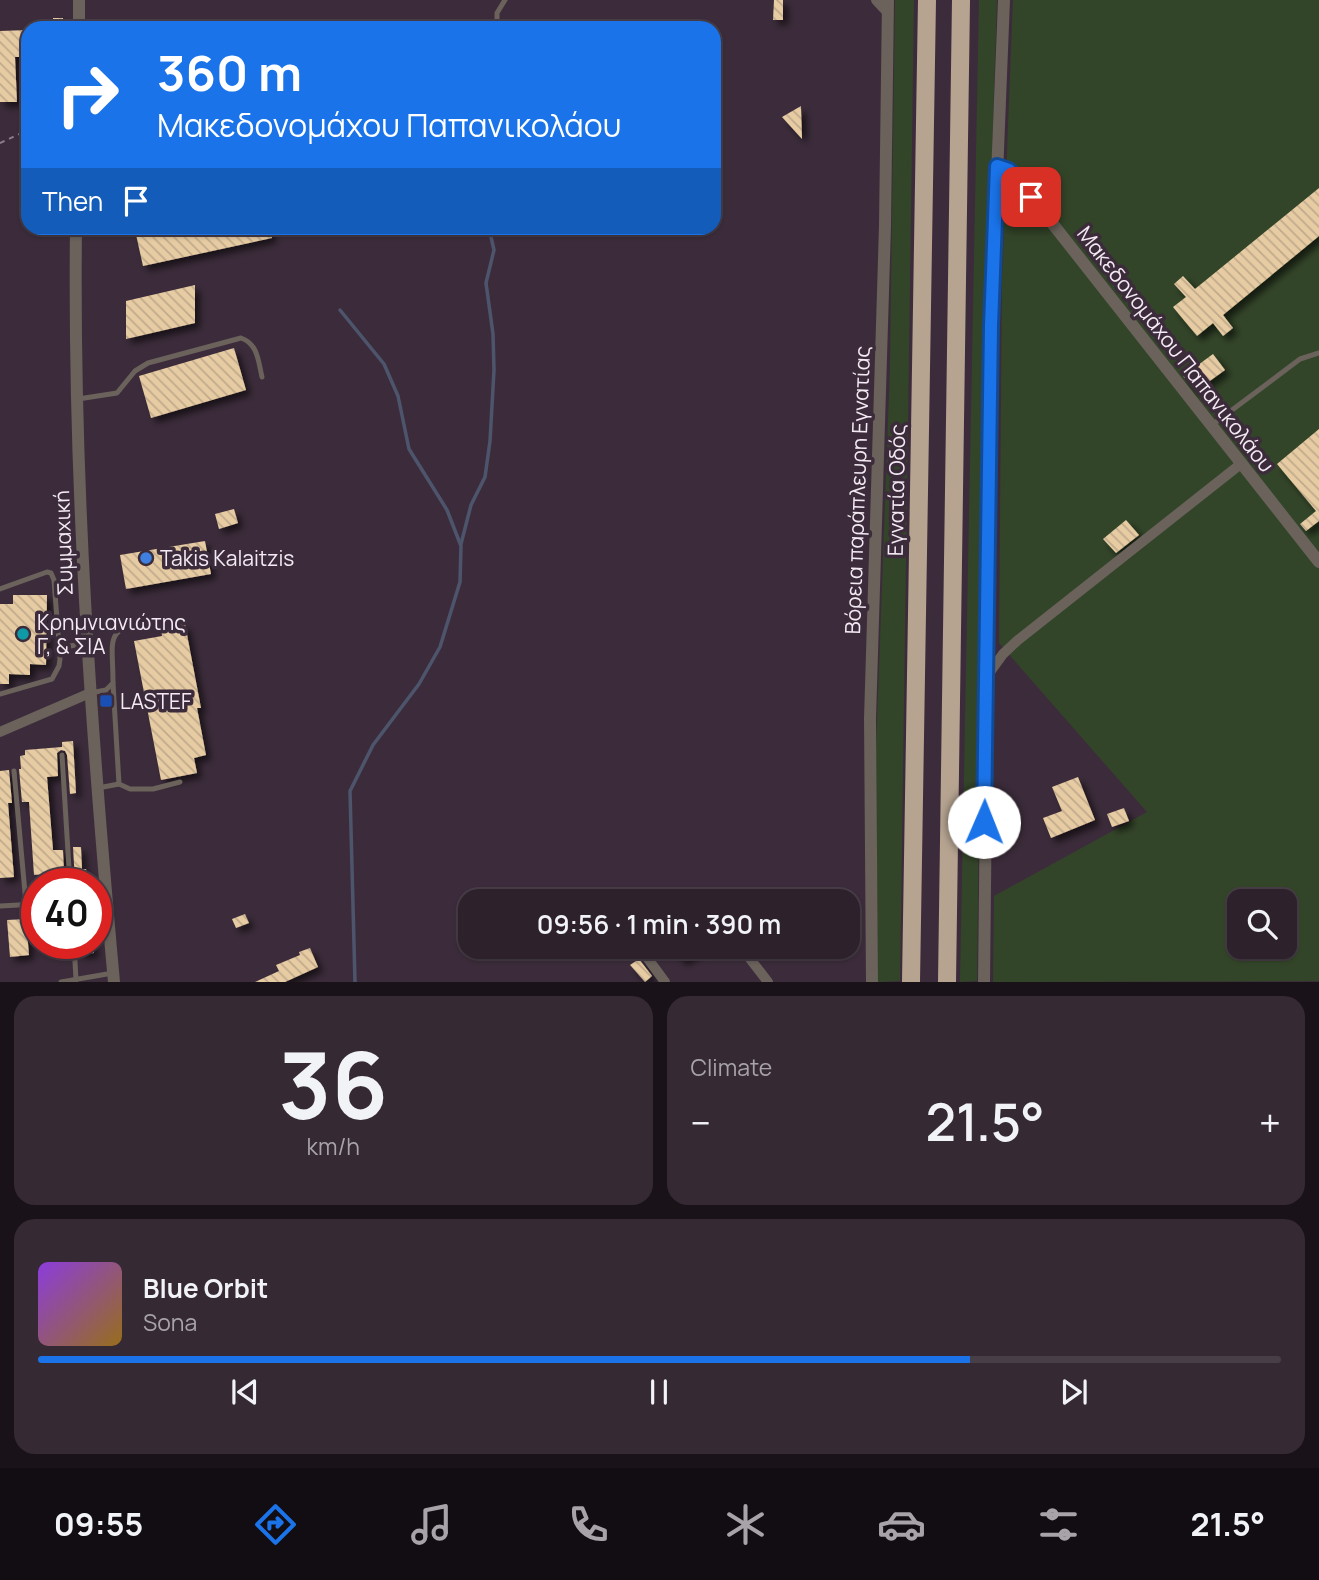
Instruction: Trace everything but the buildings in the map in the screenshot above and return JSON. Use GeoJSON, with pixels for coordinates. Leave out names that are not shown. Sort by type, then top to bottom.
{"type":"FeatureCollection","features":[{"type":"Feature","properties":{"kind":"highway","name":"Εγνατία Οδός"},"geometry":{"type":"LineString","coordinates":[[911,982],[926,0]]}},
{"type":"Feature","properties":{"kind":"highway"},"geometry":{"type":"LineString","coordinates":[[947,982],[961,0]]}},
{"type":"Feature","properties":{"kind":"street"},"geometry":{"type":"LineString","coordinates":[[79,0],[79,21]]}},
{"type":"Feature","properties":{"kind":"street"},"geometry":{"type":"LineString","coordinates":[[876,0],[888,6]]}},
{"type":"Feature","properties":{"kind":"street"},"geometry":{"type":"LineString","coordinates":[[984,982],[991,299],[1004,0]]}},
{"type":"Feature","properties":{"kind":"street","name":"Βόρεια παράπλευρη Εγνατίας"},"geometry":{"type":"LineString","coordinates":[[872,982],[870,693],[885,226],[888,6]]}},
{"type":"Feature","properties":{"kind":"street","name":"Μακεδονομάχου Παπανικολάου"},"geometry":{"type":"LineString","coordinates":[[997,166],[1009,170],[1014,176],[1319,562]]}},
{"type":"Feature","properties":{"kind":"street","name":"Συμμαχική"},"geometry":{"type":"LineString","coordinates":[[76,235],[78,399],[87,643],[114,978]]}},
{"type":"Feature","properties":{"kind":"street"},"geometry":{"type":"LineString","coordinates":[[987,676],[1003,654],[1018,640],[1242,463]]}},
{"type":"Feature","properties":{"kind":"street"},"geometry":{"type":"LineString","coordinates":[[0,732],[90,693]]}},
{"type":"Feature","properties":{"kind":"street"},"geometry":{"type":"LineString","coordinates":[[648,959],[665,982]]}},
{"type":"Feature","properties":{"kind":"street"},"geometry":{"type":"LineString","coordinates":[[750,959],[768,982]]}},
{"type":"Feature","properties":{"kind":"lane"},"geometry":{"type":"LineString","coordinates":[[497,21],[497,13],[505,0]]}},
{"type":"Feature","properties":{"kind":"lane"},"geometry":{"type":"LineString","coordinates":[[78,399],[117,393],[135,371],[148,363],[241,338],[250,341],[255,348],[262,377]]}},
{"type":"Feature","properties":{"kind":"lane"},"geometry":{"type":"LineString","coordinates":[[1212,425],[1300,359],[1319,353]]}},
{"type":"Feature","properties":{"kind":"lane"},"geometry":{"type":"LineString","coordinates":[[0,589],[47,572],[51,573],[54,580],[59,648],[59,666],[52,679],[0,694]]}},
{"type":"Feature","properties":{"kind":"lane"},"geometry":{"type":"LineString","coordinates":[[120,784],[113,682],[113,636],[121,627],[151,618]]}},
{"type":"Feature","properties":{"kind":"lane"},"geometry":{"type":"LineString","coordinates":[[59,648],[87,643]]}},
{"type":"Feature","properties":{"kind":"lane"},"geometry":{"type":"LineString","coordinates":[[90,693],[106,690],[113,682]]}},
{"type":"Feature","properties":{"kind":"lane"},"geometry":{"type":"LineString","coordinates":[[62,755],[69,868]]}},
{"type":"Feature","properties":{"kind":"lane"},"geometry":{"type":"LineString","coordinates":[[14,771],[23,868]]}},
{"type":"Feature","properties":{"kind":"lane"},"geometry":{"type":"LineString","coordinates":[[98,788],[120,784],[138,790],[153,789],[180,782]]}},
{"type":"Feature","properties":{"kind":"lane"},"geometry":{"type":"LineString","coordinates":[[0,906],[21,904]]}},
{"type":"Feature","properties":{"kind":"lane"},"geometry":{"type":"LineString","coordinates":[[75,959],[76,980]]}},
{"type":"Feature","properties":{"kind":"lane"},"geometry":{"type":"LineString","coordinates":[[61,982],[114,978]]}},
{"type":"Feature","properties":{"kind":"path"},"geometry":{"type":"LineString","coordinates":[[0,144],[21,134]]}},
{"type":"Feature","properties":{"kind":"green space"},"geometry":{"type":"Polygon","coordinates":[[[895,0],[914,0],[900,981],[878,982],[876,751],[890,367],[895,0]]]}},
{"type":"Feature","properties":{"kind":"green space"},"geometry":{"type":"Polygon","coordinates":[[[979,0],[997,0],[983,431],[977,981],[960,982],[979,0]]]}},
{"type":"Feature","properties":{"kind":"green space"},"geometry":{"type":"Polygon","coordinates":[[[1013,0],[1319,0],[1319,981],[993,982],[994,896],[1147,812],[999,643],[1002,279],[1013,0]]]}},
{"type":"Feature","properties":{"kind":"waterway"},"geometry":{"type":"LineString","coordinates":[[461,544],[471,505],[485,477],[490,441],[494,370],[493,334],[486,283],[494,250],[491,235]]}},
{"type":"Feature","properties":{"kind":"waterway"},"geometry":{"type":"LineString","coordinates":[[340,310],[384,364],[398,396],[409,449],[447,510],[461,546],[460,582],[440,647],[419,684],[373,745],[350,791],[355,982]]}},
{"type":"Feature","properties":{"kind":"place","name":"Takis Kalaitzis"},"geometry":{"type":"Point","coordinates":[146,558]}},
{"type":"Feature","properties":{"kind":"place","name":"Κρημνιανιώτης Γ, & ΣΙΑ"},"geometry":{"type":"Point","coordinates":[23,634]}},
{"type":"Feature","properties":{"kind":"place","name":"LASTEF"},"geometry":{"type":"Point","coordinates":[106,701]}},
{"type":"Feature","properties":{"kind":"route"},"geometry":{"type":"LineString","coordinates":[[984,822],[991,326],[997,166],[1009,170],[1031,197]]}}]}
